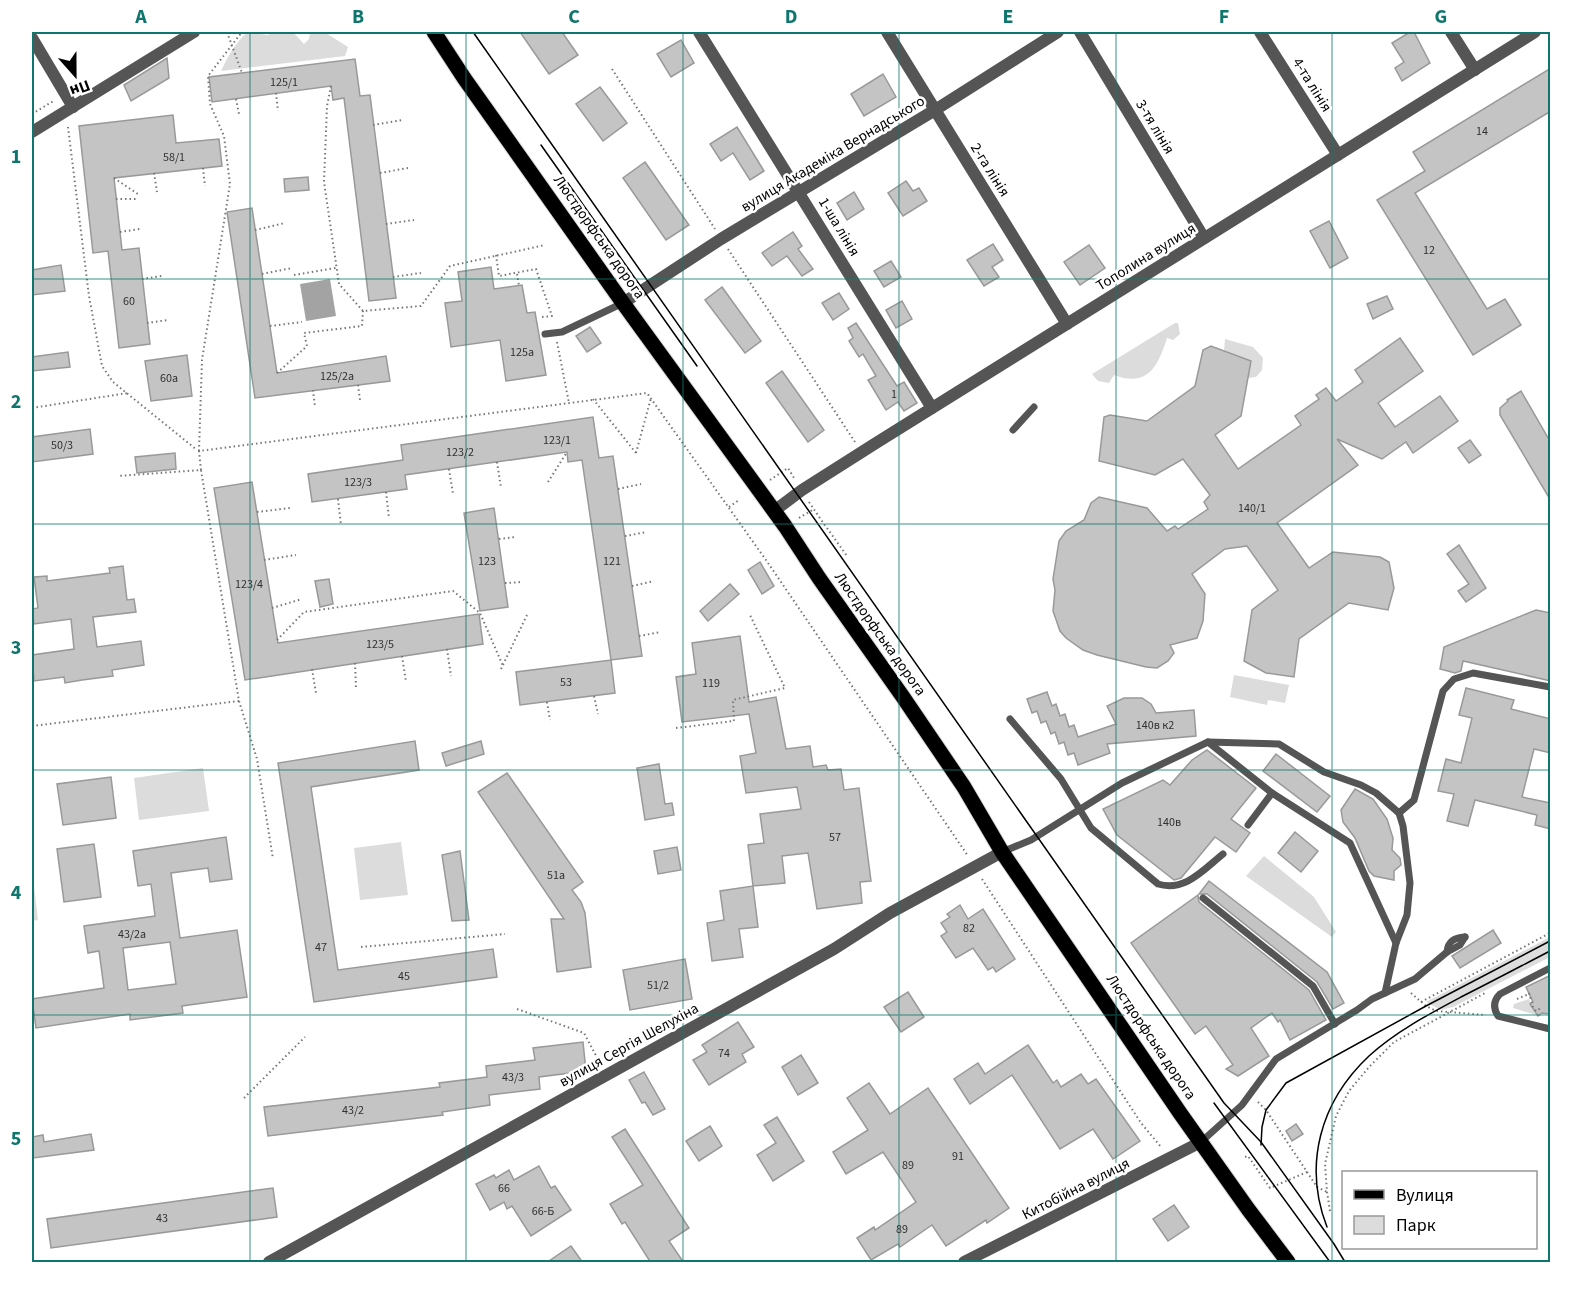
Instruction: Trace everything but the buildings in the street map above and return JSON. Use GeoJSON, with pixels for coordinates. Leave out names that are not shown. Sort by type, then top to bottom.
{"type":"FeatureCollection","features":[{"type":"Feature","properties":{"kind":"main road","name":"Люстдорфська дорога"},"geometry":{"type":"LineString","coordinates":[[434,32],[623,303],[774,511],[964,787],[1002,852],[1201,1142],[1288,1263]]}},
{"type":"Feature","properties":{"kind":"street"},"geometry":{"type":"LineString","coordinates":[[32,132],[194,32]]}},
{"type":"Feature","properties":{"kind":"street","name":"1-ша лінія"},"geometry":{"type":"LineString","coordinates":[[699,32],[932,408]]}},
{"type":"Feature","properties":{"kind":"street","name":"2-га лінія"},"geometry":{"type":"LineString","coordinates":[[887,32],[1067,324]]}},
{"type":"Feature","properties":{"kind":"street","name":"вулиця Академіка Вернадського"},"geometry":{"type":"LineString","coordinates":[[623,303],[722,239],[935,110],[1058,32]]}},
{"type":"Feature","properties":{"kind":"street","name":"3-тя лінія"},"geometry":{"type":"LineString","coordinates":[[1080,32],[1204,238]]}},
{"type":"Feature","properties":{"kind":"street","name":"4-та лінія"},"geometry":{"type":"LineString","coordinates":[[1260,32],[1338,155]]}},
{"type":"Feature","properties":{"kind":"street"},"geometry":{"type":"LineString","coordinates":[[1451,32],[1475,70]]}},
{"type":"Feature","properties":{"kind":"street","name":"Тополина вулиця"},"geometry":{"type":"LineString","coordinates":[[774,511],[802,490],[862,452],[1535,32]]}},
{"type":"Feature","properties":{"kind":"street"},"geometry":{"type":"LineString","coordinates":[[32,38],[73,107]]}},
{"type":"Feature","properties":{"kind":"street","name":"вулиця Сергія Шелухіна"},"geometry":{"type":"LineString","coordinates":[[269,1263],[834,949],[890,913],[1002,852]]}},
{"type":"Feature","properties":{"kind":"street","name":"Китобійна вулиця"},"geometry":{"type":"LineString","coordinates":[[964,1263],[1201,1142]]}},
{"type":"Feature","properties":{"kind":"lane"},"geometry":{"type":"LineString","coordinates":[[545,334],[562,332],[623,303]]}},
{"type":"Feature","properties":{"kind":"lane"},"geometry":{"type":"LineString","coordinates":[[1013,430],[1034,407]]}},
{"type":"Feature","properties":{"kind":"lane"},"geometry":{"type":"LineString","coordinates":[[1399,813],[1413,800],[1443,691],[1454,679],[1473,673],[1551,687]]}},
{"type":"Feature","properties":{"kind":"lane"},"geometry":{"type":"LineString","coordinates":[[1010,719],[1061,779],[1091,828],[1158,884],[1167,887],[1186,883],[1223,854]]}},
{"type":"Feature","properties":{"kind":"lane"},"geometry":{"type":"LineString","coordinates":[[1002,852],[1031,840],[1122,783],[1208,742],[1279,744],[1324,772],[1361,785],[1376,793],[1399,813],[1403,826],[1410,883],[1407,915],[1396,943],[1385,993]]}},
{"type":"Feature","properties":{"kind":"lane"},"geometry":{"type":"LineString","coordinates":[[1208,742],[1272,793],[1350,843],[1396,943]]}},
{"type":"Feature","properties":{"kind":"lane"},"geometry":{"type":"LineString","coordinates":[[1248,825],[1272,793]]}},
{"type":"Feature","properties":{"kind":"lane"},"geometry":{"type":"LineString","coordinates":[[1203,898],[1313,986],[1335,1024]]}},
{"type":"Feature","properties":{"kind":"lane"},"geometry":{"type":"LineString","coordinates":[[1201,1142],[1233,1114],[1276,1059],[1372,999],[1415,979],[1447,952]]}},
{"type":"Feature","properties":{"kind":"lane"},"geometry":{"type":"LineString","coordinates":[[1551,968],[1500,994],[1494,1003],[1498,1016],[1551,1029]]}},
{"type":"Feature","properties":{"kind":"path"},"geometry":{"type":"LineString","coordinates":[[227,32],[242,73]]}},
{"type":"Feature","properties":{"kind":"path"},"geometry":{"type":"LineString","coordinates":[[242,32],[208,76],[210,104],[224,136],[230,184],[202,360],[199,451],[239,701],[257,759],[273,859]]}},
{"type":"Feature","properties":{"kind":"path"},"geometry":{"type":"LineString","coordinates":[[612,69],[862,452]]}},
{"type":"Feature","properties":{"kind":"path"},"geometry":{"type":"LineString","coordinates":[[32,114],[88,80]]}},
{"type":"Feature","properties":{"kind":"path"},"geometry":{"type":"LineString","coordinates":[[277,373],[307,346],[304,333],[362,327],[363,311],[339,284],[324,182],[327,106],[331,86]]}},
{"type":"Feature","properties":{"kind":"path"},"geometry":{"type":"LineString","coordinates":[[276,93],[279,111]]}},
{"type":"Feature","properties":{"kind":"path"},"geometry":{"type":"LineString","coordinates":[[236,99],[239,114]]}},
{"type":"Feature","properties":{"kind":"path"},"geometry":{"type":"LineString","coordinates":[[73,107],[68,121],[89,296],[102,366],[113,381],[199,451],[647,393],[903,758],[1141,1123],[1161,1147]]}},
{"type":"Feature","properties":{"kind":"path"},"geometry":{"type":"LineString","coordinates":[[373,124],[402,120]]}},
{"type":"Feature","properties":{"kind":"path"},"geometry":{"type":"LineString","coordinates":[[203,168],[205,186]]}},
{"type":"Feature","properties":{"kind":"path"},"geometry":{"type":"LineString","coordinates":[[380,173],[408,168]]}},
{"type":"Feature","properties":{"kind":"path"},"geometry":{"type":"LineString","coordinates":[[154,173],[157,192]]}},
{"type":"Feature","properties":{"kind":"path"},"geometry":{"type":"LineString","coordinates":[[114,178],[138,194]]}},
{"type":"Feature","properties":{"kind":"path"},"geometry":{"type":"LineString","coordinates":[[116,199],[138,199]]}},
{"type":"Feature","properties":{"kind":"path"},"geometry":{"type":"LineString","coordinates":[[386,225],[414,220]]}},
{"type":"Feature","properties":{"kind":"path"},"geometry":{"type":"LineString","coordinates":[[255,230],[285,223]]}},
{"type":"Feature","properties":{"kind":"path"},"geometry":{"type":"LineString","coordinates":[[120,232],[140,229]]}},
{"type":"Feature","properties":{"kind":"path"},"geometry":{"type":"LineString","coordinates":[[363,311],[421,306],[450,266],[545,245]]}},
{"type":"Feature","properties":{"kind":"path"},"geometry":{"type":"LineString","coordinates":[[496,255],[499,276],[536,269],[552,316],[569,403]]}},
{"type":"Feature","properties":{"kind":"path"},"geometry":{"type":"LineString","coordinates":[[262,274],[292,268]]}},
{"type":"Feature","properties":{"kind":"path"},"geometry":{"type":"LineString","coordinates":[[294,275],[336,268]]}},
{"type":"Feature","properties":{"kind":"path"},"geometry":{"type":"LineString","coordinates":[[393,278],[421,273]]}},
{"type":"Feature","properties":{"kind":"path"},"geometry":{"type":"LineString","coordinates":[[516,273],[519,286]]}},
{"type":"Feature","properties":{"kind":"path"},"geometry":{"type":"LineString","coordinates":[[142,279],[162,276]]}},
{"type":"Feature","properties":{"kind":"path"},"geometry":{"type":"LineString","coordinates":[[542,317],[552,316]]}},
{"type":"Feature","properties":{"kind":"path"},"geometry":{"type":"LineString","coordinates":[[147,323],[168,320]]}},
{"type":"Feature","properties":{"kind":"path"},"geometry":{"type":"LineString","coordinates":[[270,326],[302,322]]}},
{"type":"Feature","properties":{"kind":"path"},"geometry":{"type":"LineString","coordinates":[[358,385],[360,400]]}},
{"type":"Feature","properties":{"kind":"path"},"geometry":{"type":"LineString","coordinates":[[313,390],[315,407]]}},
{"type":"Feature","properties":{"kind":"path"},"geometry":{"type":"LineString","coordinates":[[32,408],[128,393]]}},
{"type":"Feature","properties":{"kind":"path"},"geometry":{"type":"LineString","coordinates":[[593,399],[636,453],[651,398]]}},
{"type":"Feature","properties":{"kind":"path"},"geometry":{"type":"LineString","coordinates":[[548,482],[567,452]]}},
{"type":"Feature","properties":{"kind":"path"},"geometry":{"type":"LineString","coordinates":[[497,462],[501,488]]}},
{"type":"Feature","properties":{"kind":"path"},"geometry":{"type":"LineString","coordinates":[[768,481],[788,468],[795,479]]}},
{"type":"Feature","properties":{"kind":"path"},"geometry":{"type":"LineString","coordinates":[[448,469],[453,494]]}},
{"type":"Feature","properties":{"kind":"path"},"geometry":{"type":"LineString","coordinates":[[117,476],[201,470]]}},
{"type":"Feature","properties":{"kind":"path"},"geometry":{"type":"LineString","coordinates":[[618,489],[640,484]]}},
{"type":"Feature","properties":{"kind":"path"},"geometry":{"type":"LineString","coordinates":[[386,492],[389,518]]}},
{"type":"Feature","properties":{"kind":"path"},"geometry":{"type":"LineString","coordinates":[[338,499],[341,525]]}},
{"type":"Feature","properties":{"kind":"path"},"geometry":{"type":"LineString","coordinates":[[728,507],[739,500]]}},
{"type":"Feature","properties":{"kind":"path"},"geometry":{"type":"LineString","coordinates":[[808,500],[847,556]]}},
{"type":"Feature","properties":{"kind":"path"},"geometry":{"type":"LineString","coordinates":[[257,512],[290,508]]}},
{"type":"Feature","properties":{"kind":"path"},"geometry":{"type":"LineString","coordinates":[[799,518],[814,509]]}},
{"type":"Feature","properties":{"kind":"path"},"geometry":{"type":"LineString","coordinates":[[824,523],[826,527]]}},
{"type":"Feature","properties":{"kind":"path"},"geometry":{"type":"LineString","coordinates":[[625,536],[647,532]]}},
{"type":"Feature","properties":{"kind":"path"},"geometry":{"type":"LineString","coordinates":[[499,538],[515,537]]}},
{"type":"Feature","properties":{"kind":"path"},"geometry":{"type":"LineString","coordinates":[[264,560],[296,555]]}},
{"type":"Feature","properties":{"kind":"path"},"geometry":{"type":"LineString","coordinates":[[505,583],[522,582]]}},
{"type":"Feature","properties":{"kind":"path"},"geometry":{"type":"LineString","coordinates":[[632,586],[654,582]]}},
{"type":"Feature","properties":{"kind":"path"},"geometry":{"type":"LineString","coordinates":[[277,640],[304,612],[453,591],[480,613],[502,668],[527,615]]}},
{"type":"Feature","properties":{"kind":"path"},"geometry":{"type":"LineString","coordinates":[[272,608],[302,599]]}},
{"type":"Feature","properties":{"kind":"path"},"geometry":{"type":"LineString","coordinates":[[676,728],[734,721],[733,700],[785,688],[749,613]]}},
{"type":"Feature","properties":{"kind":"path"},"geometry":{"type":"LineString","coordinates":[[639,636],[661,632]]}},
{"type":"Feature","properties":{"kind":"path"},"geometry":{"type":"LineString","coordinates":[[447,649],[451,676]]}},
{"type":"Feature","properties":{"kind":"path"},"geometry":{"type":"LineString","coordinates":[[402,656],[406,682]]}},
{"type":"Feature","properties":{"kind":"path"},"geometry":{"type":"LineString","coordinates":[[355,663],[356,688]]}},
{"type":"Feature","properties":{"kind":"path"},"geometry":{"type":"LineString","coordinates":[[312,669],[316,693]]}},
{"type":"Feature","properties":{"kind":"path"},"geometry":{"type":"LineString","coordinates":[[594,696],[598,714]]}},
{"type":"Feature","properties":{"kind":"path"},"geometry":{"type":"LineString","coordinates":[[32,726],[239,701]]}},
{"type":"Feature","properties":{"kind":"path"},"geometry":{"type":"LineString","coordinates":[[547,702],[550,720]]}},
{"type":"Feature","properties":{"kind":"path"},"geometry":{"type":"LineString","coordinates":[[1421,1002],[1551,933]]}},
{"type":"Feature","properties":{"kind":"path"},"geometry":{"type":"LineString","coordinates":[[361,947],[505,934]]}},
{"type":"Feature","properties":{"kind":"path"},"geometry":{"type":"LineString","coordinates":[[1402,986],[1436,1011],[1498,1016]]}},
{"type":"Feature","properties":{"kind":"path"},"geometry":{"type":"LineString","coordinates":[[1529,993],[1536,1011],[1541,1008]]}},
{"type":"Feature","properties":{"kind":"path"},"geometry":{"type":"LineString","coordinates":[[517,1009],[584,1033],[607,1075]]}},
{"type":"Feature","properties":{"kind":"path"},"geometry":{"type":"LineString","coordinates":[[1330,1211],[1325,1164],[1336,1116],[1349,1091],[1394,1042],[1449,1012]]}},
{"type":"Feature","properties":{"kind":"path"},"geometry":{"type":"LineString","coordinates":[[244,1098],[305,1038]]}},
{"type":"Feature","properties":{"kind":"path"},"geometry":{"type":"LineString","coordinates":[[1250,1094],[1266,1110],[1317,1187],[1327,1192]]}},
{"type":"Feature","properties":{"kind":"path"},"geometry":{"type":"LineString","coordinates":[[1245,1157],[1248,1156],[1270,1188],[1307,1172]]}},
{"type":"Feature","properties":{"kind":"green space"},"geometry":{"type":"Polygon","coordinates":[[[248,32],[268,35],[272,32],[293,32],[304,44],[309,39],[310,32],[327,32],[348,47],[345,56],[221,71],[229,55],[248,32]]]}},
{"type":"Feature","properties":{"kind":"green space"},"geometry":{"type":"Polygon","coordinates":[[[1178,323],[1180,334],[1173,340],[1167,338],[1160,357],[1150,372],[1135,379],[1114,375],[1109,383],[1098,381],[1092,374],[1178,323]]]}},
{"type":"Feature","properties":{"kind":"green space"},"geometry":{"type":"Polygon","coordinates":[[[1225,339],[1253,347],[1263,358],[1262,370],[1256,377],[1248,378],[1251,361],[1224,351],[1225,339]]]}},
{"type":"Feature","properties":{"kind":"green space"},"geometry":{"type":"Polygon","coordinates":[[[1234,675],[1289,685],[1285,703],[1268,700],[1267,705],[1230,697],[1234,675]]]}},
{"type":"Feature","properties":{"kind":"green space"},"geometry":{"type":"Polygon","coordinates":[[[203,768],[209,811],[139,820],[134,778],[203,768]]]}},
{"type":"Feature","properties":{"kind":"green space"},"geometry":{"type":"Polygon","coordinates":[[[401,842],[408,895],[360,900],[354,848],[401,842]]]}},
{"type":"Feature","properties":{"kind":"green space"},"geometry":{"type":"Polygon","coordinates":[[[1264,856],[1314,897],[1336,932],[1332,937],[1246,876],[1264,856]]]}},
{"type":"Feature","properties":{"kind":"green space"},"geometry":{"type":"Polygon","coordinates":[[[32,869],[38,920],[32,921],[32,869]]]}},
{"type":"Feature","properties":{"kind":"green space"},"geometry":{"type":"Polygon","coordinates":[[[1550,937],[1550,957],[1453,1007],[1441,1010],[1426,1002],[1550,937]]]}},
{"type":"Feature","properties":{"kind":"green space"},"geometry":{"type":"Polygon","coordinates":[[[1529,999],[1536,1015],[1513,1008],[1514,1004],[1529,999]]]}},
{"type":"Feature","properties":{"kind":"shaded area"},"geometry":{"type":"Polygon","coordinates":[[[330,279],[336,316],[306,321],[300,284],[330,279]]]}},
{"type":"Feature","properties":{"kind":"tram line"},"geometry":{"type":"LineString","coordinates":[[473,32],[1224,1103],[1261,1142],[1345,1262]]}},
{"type":"Feature","properties":{"kind":"tram line"},"geometry":{"type":"LineString","coordinates":[[541,145],[697,366]]}},
{"type":"Feature","properties":{"kind":"tram line"},"geometry":{"type":"LineString","coordinates":[[1261,1145],[1266,1110],[1286,1083],[1550,941]]}},
{"type":"Feature","properties":{"kind":"tram line"},"geometry":{"type":"LineString","coordinates":[[1327,1227],[1320,1204],[1317,1158],[1328,1114],[1338,1093],[1352,1074],[1379,1047],[1413,1024],[1550,951]]}},
{"type":"Feature","properties":{"kind":"tram line"},"geometry":{"type":"LineString","coordinates":[[1214,1103],[1330,1262]]}}]}
